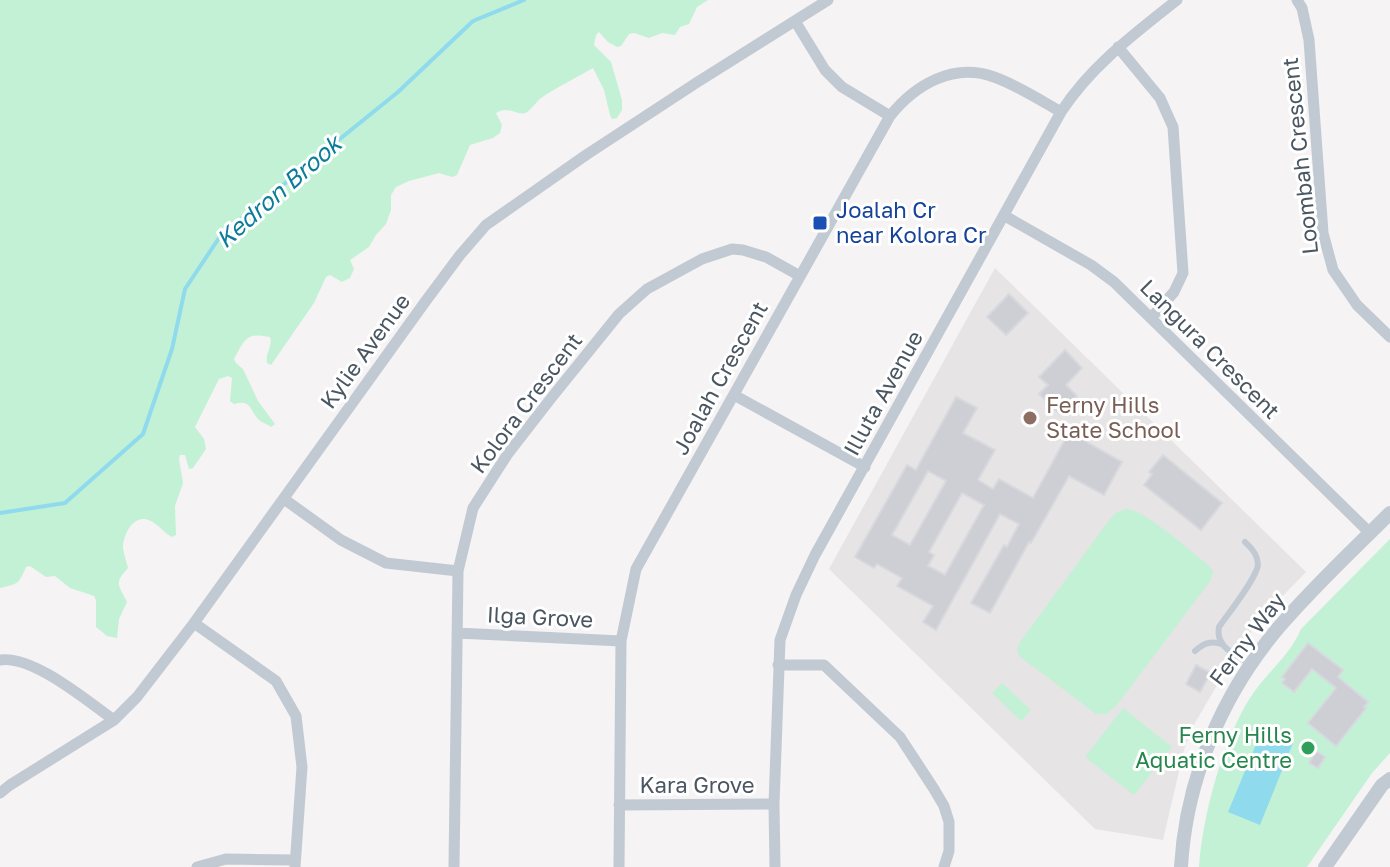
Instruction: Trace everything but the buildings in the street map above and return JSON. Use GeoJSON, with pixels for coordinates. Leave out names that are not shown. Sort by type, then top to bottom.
{"type":"FeatureCollection","features":[{"type":"Feature","properties":{"kind":"street","name":"Kylie Avenue"},"geometry":{"type":"LineString","coordinates":[[0,793],[114,720],[137,697],[194,623],[425,302],[486,225],[684,90],[828,0]]}},
{"type":"Feature","properties":{"kind":"street","name":"Illuta Avenue"},"geometry":{"type":"LineString","coordinates":[[775,867],[778,665],[780,640],[796,595],[815,555],[1061,112],[1086,79],[1118,47],[1177,0]]}},
{"type":"Feature","properties":{"kind":"street","name":"Loombah Crescent"},"geometry":{"type":"LineString","coordinates":[[1297,0],[1302,8],[1309,40],[1323,233],[1333,270],[1357,305],[1390,337]]}},
{"type":"Feature","properties":{"kind":"street"},"geometry":{"type":"LineString","coordinates":[[795,21],[825,70],[842,87],[890,116]]}},
{"type":"Feature","properties":{"kind":"street"},"geometry":{"type":"LineString","coordinates":[[1118,47],[1160,98],[1173,127],[1183,273],[1174,292],[1151,318]]}},
{"type":"Feature","properties":{"kind":"street","name":"Joalah Crescent"},"geometry":{"type":"LineString","coordinates":[[619,867],[621,641],[636,569],[890,116],[921,87],[955,72],[993,76],[1061,112]]}},
{"type":"Feature","properties":{"kind":"street","name":"Langura Crescent"},"geometry":{"type":"LineString","coordinates":[[1005,216],[1104,273],[1370,533]]}},
{"type":"Feature","properties":{"kind":"street","name":"Kolora Crescent"},"geometry":{"type":"LineString","coordinates":[[454,867],[458,571],[473,508],[507,455],[619,314],[647,289],[702,259],[732,249],[766,257],[800,276]]}},
{"type":"Feature","properties":{"kind":"street"},"geometry":{"type":"LineString","coordinates":[[734,395],[865,467]]}},
{"type":"Feature","properties":{"kind":"street"},"geometry":{"type":"LineString","coordinates":[[284,499],[341,540],[386,563],[458,571]]}},
{"type":"Feature","properties":{"kind":"street","name":"Ferny Way"},"geometry":{"type":"LineString","coordinates":[[1181,867],[1185,828],[1202,761],[1222,712],[1250,664],[1300,604],[1390,513]]}},
{"type":"Feature","properties":{"kind":"street"},"geometry":{"type":"LineString","coordinates":[[194,623],[276,681],[296,716],[302,767],[295,864],[226,859],[197,867]]}},
{"type":"Feature","properties":{"kind":"street","name":"Ilga Grove"},"geometry":{"type":"LineString","coordinates":[[457,633],[621,641]]}},
{"type":"Feature","properties":{"kind":"street"},"geometry":{"type":"LineString","coordinates":[[0,660],[9,659],[45,672],[114,720]]}},
{"type":"Feature","properties":{"kind":"street"},"geometry":{"type":"LineString","coordinates":[[778,665],[824,665],[900,737],[944,806],[950,838],[944,867]]}},
{"type":"Feature","properties":{"kind":"street"},"geometry":{"type":"LineString","coordinates":[[1325,867],[1382,785],[1390,779]]}},
{"type":"Feature","properties":{"kind":"street","name":"Kara Grove"},"geometry":{"type":"LineString","coordinates":[[619,805],[774,804]]}},
{"type":"Feature","properties":{"kind":"lane"},"geometry":{"type":"LineString","coordinates":[[1221,644],[1217,638],[1219,627],[1256,571],[1257,558],[1245,542]]}},
{"type":"Feature","properties":{"kind":"lane"},"geometry":{"type":"LineString","coordinates":[[1195,651],[1215,642],[1250,664]]}},
{"type":"Feature","properties":{"kind":"shaded area","name":"Ferny Hills State School"},"geometry":{"type":"Polygon","coordinates":[[[995,268],[1306,572],[1241,644],[1192,728],[1163,840],[1095,829],[829,569],[995,268]]]}},
{"type":"Feature","properties":{"kind":"green space"},"geometry":{"type":"Polygon","coordinates":[[[0,0],[708,0],[697,7],[689,24],[680,27],[675,35],[662,33],[649,38],[629,34],[617,47],[599,32],[596,35],[594,45],[611,62],[622,100],[622,110],[617,118],[612,119],[610,115],[604,90],[593,68],[541,98],[527,112],[505,110],[496,113],[502,125],[500,133],[470,145],[457,175],[452,177],[439,173],[396,187],[391,195],[391,210],[386,224],[369,247],[350,260],[354,269],[350,278],[342,282],[330,275],[326,277],[314,303],[271,365],[267,363],[270,337],[251,336],[244,342],[234,359],[275,424],[271,427],[259,420],[247,404],[230,401],[232,378],[219,379],[195,427],[204,439],[206,449],[193,468],[189,469],[185,455],[180,455],[183,483],[175,506],[176,535],[172,537],[154,523],[139,519],[125,537],[123,548],[128,568],[119,584],[127,602],[119,619],[117,638],[107,636],[96,627],[94,596],[70,588],[55,576],[46,577],[30,566],[26,567],[17,582],[0,588],[0,0]]]}},
{"type":"Feature","properties":{"kind":"green space"},"geometry":{"type":"Polygon","coordinates":[[[1126,509],[1145,516],[1213,571],[1211,580],[1117,705],[1107,714],[1096,714],[1019,656],[1017,649],[1110,519],[1115,513],[1126,509]]]}},
{"type":"Feature","properties":{"kind":"green space","name":"Ferny Hills Aquatic Centre"},"geometry":{"type":"Polygon","coordinates":[[[1390,539],[1390,753],[1372,773],[1307,867],[1199,867],[1204,825],[1216,780],[1240,715],[1263,680],[1291,648],[1301,629],[1390,539]]]}},
{"type":"Feature","properties":{"kind":"green space"},"geometry":{"type":"Polygon","coordinates":[[[1002,683],[1031,710],[1021,721],[992,693],[1002,683]]]}},
{"type":"Feature","properties":{"kind":"green space"},"geometry":{"type":"Polygon","coordinates":[[[1123,708],[1172,747],[1134,795],[1085,757],[1123,708]]]}},
{"type":"Feature","properties":{"kind":"water"},"geometry":{"type":"Polygon","coordinates":[[[1262,730],[1293,743],[1260,825],[1228,812],[1262,730]]]}},
{"type":"Feature","properties":{"kind":"waterway","name":"Kedron Brook"},"geometry":{"type":"LineString","coordinates":[[0,513],[65,503],[143,434],[172,349],[185,289],[221,235],[398,92],[473,21],[524,0]]}},
{"type":"Feature","properties":{"kind":"place","name":"Joalah Cr near Kolora Cr"},"geometry":{"type":"Point","coordinates":[820,223]}},
{"type":"Feature","properties":{"kind":"place","name":"Ferny Hills State School"},"geometry":{"type":"Point","coordinates":[1030,418]}},
{"type":"Feature","properties":{"kind":"place","name":"Ferny Hills Aquatic Centre"},"geometry":{"type":"Point","coordinates":[1308,748]}}]}
